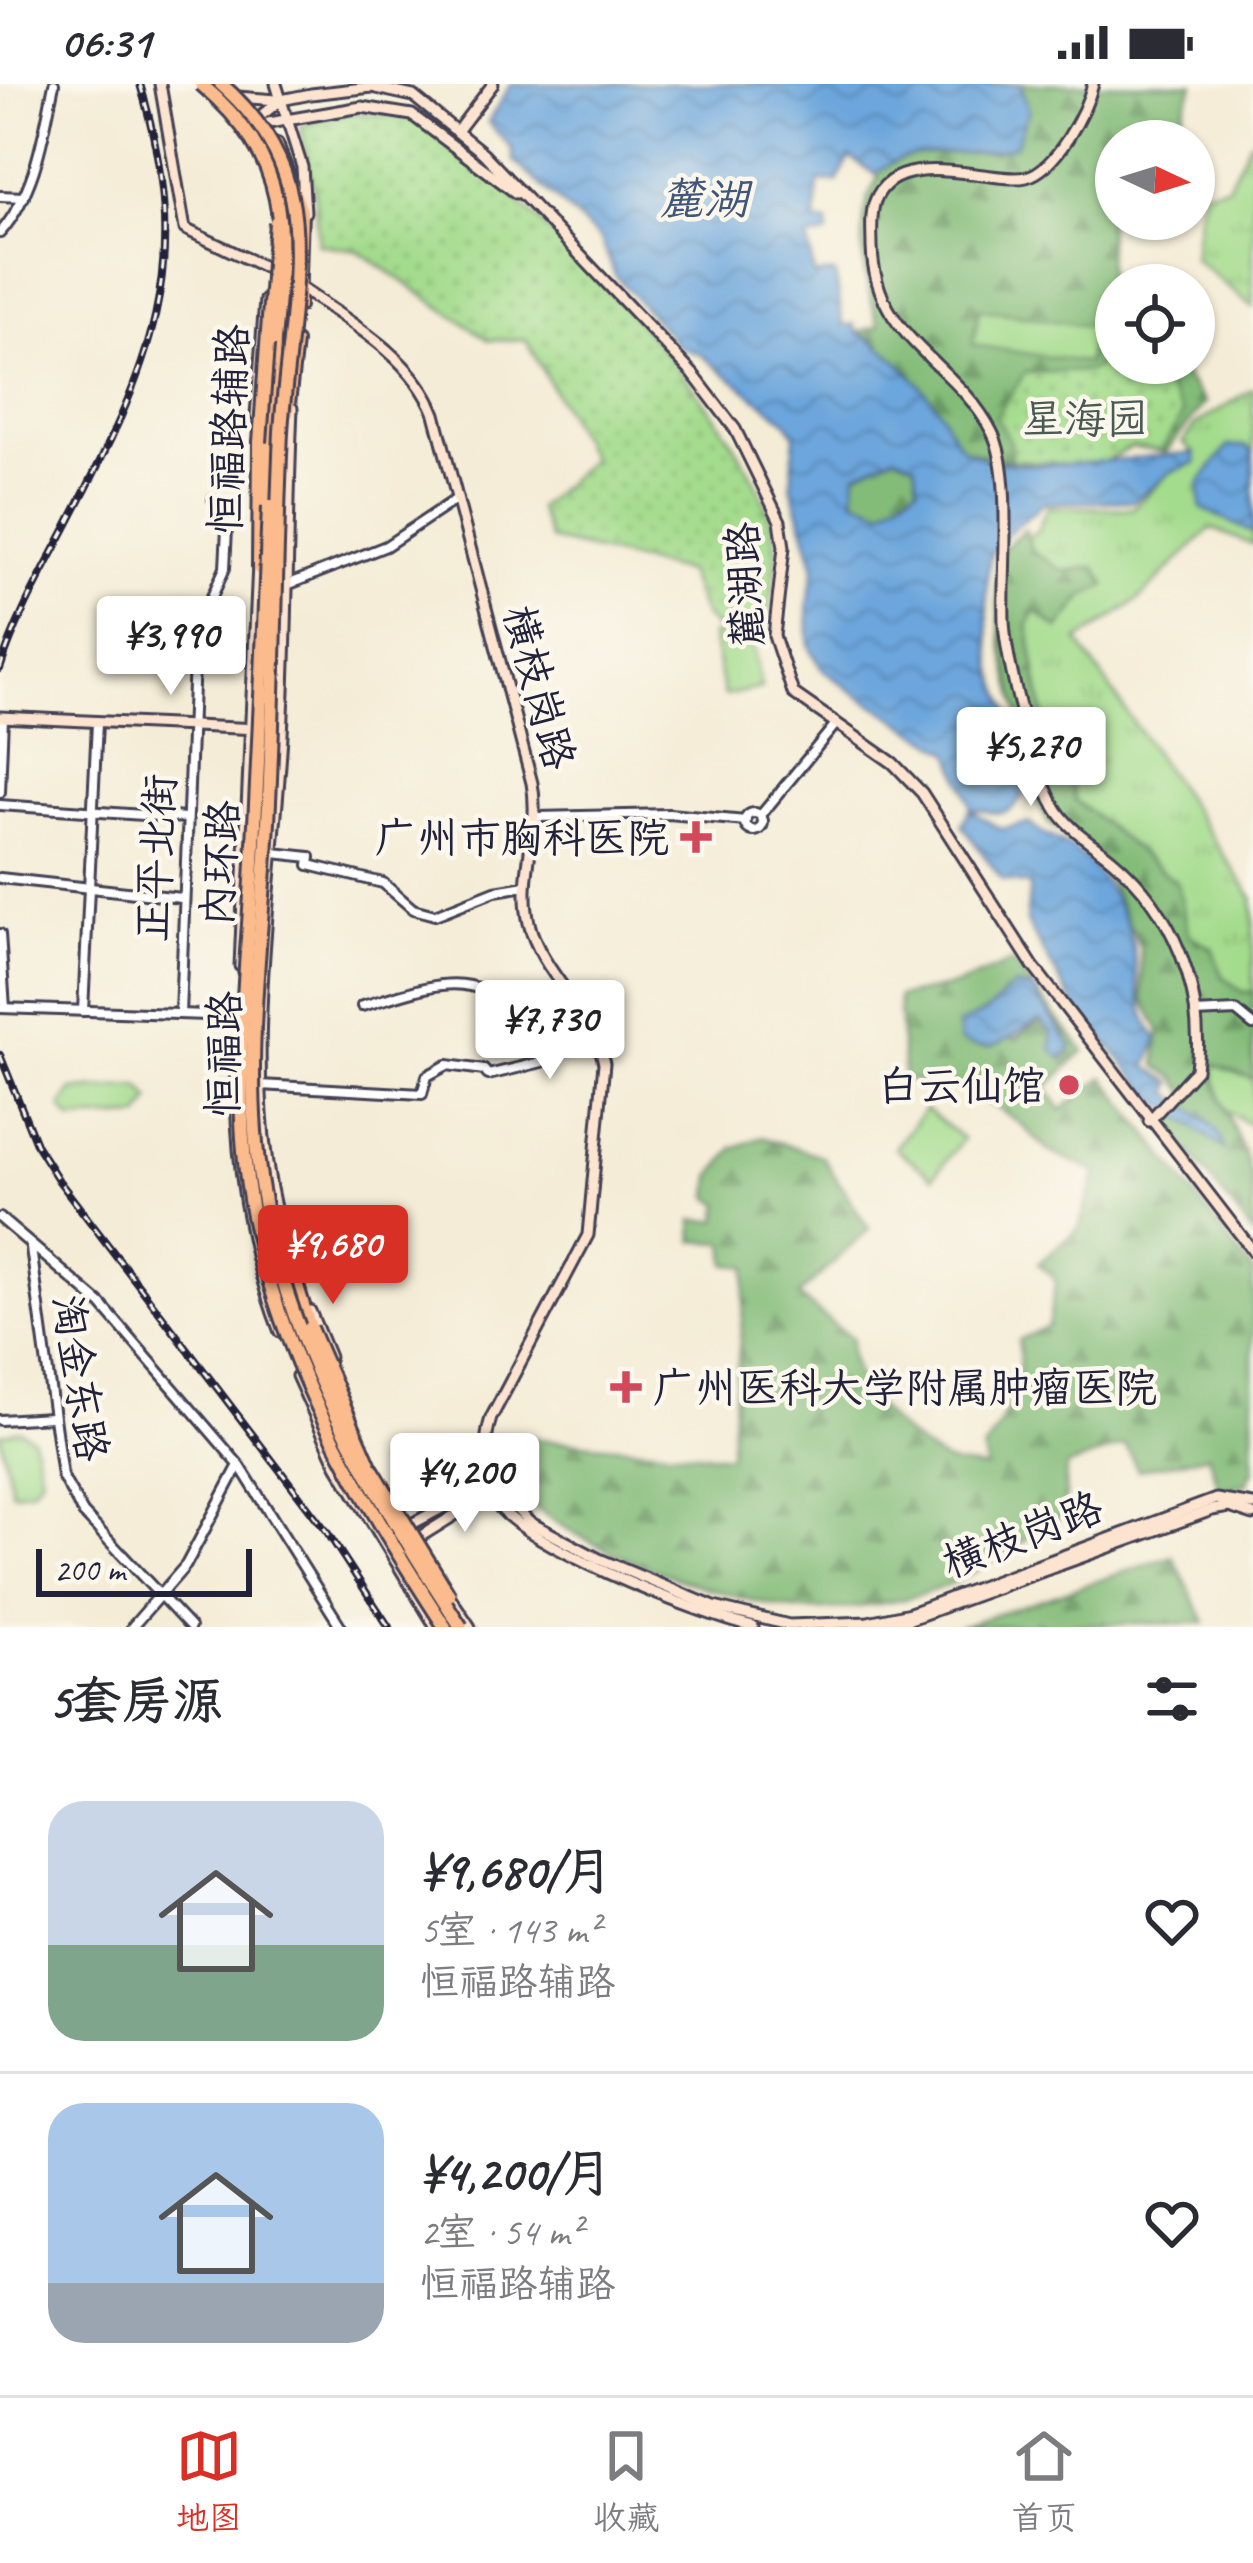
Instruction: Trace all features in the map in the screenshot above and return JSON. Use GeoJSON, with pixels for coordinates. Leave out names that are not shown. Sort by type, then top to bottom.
{"type":"FeatureCollection","features":[{"type":"Feature","properties":{"kind":"highway","name":"内环路"},"geometry":{"type":"LineString","coordinates":[[204,84],[245,127],[274,181],[283,250],[271,391],[242,1040],[247,1178],[273,1291],[324,1421],[364,1500],[442,1627]]}},
{"type":"Feature","properties":{"kind":"highway","name":"内环路"},"geometry":{"type":"LineString","coordinates":[[222,84],[273,146],[295,220],[254,1081],[260,1182],[287,1293],[340,1426],[370,1485],[464,1627]]}},
{"type":"Feature","properties":{"kind":"highway"},"geometry":{"type":"LineString","coordinates":[[259,568],[260,442],[277,217],[274,181]]}},
{"type":"Feature","properties":{"kind":"highway"},"geometry":{"type":"LineString","coordinates":[[285,1247],[310,1328],[370,1466],[464,1627]]}},
{"type":"Feature","properties":{"kind":"main road","name":"横枝岗路"},"geometry":{"type":"LineString","coordinates":[[160,84],[184,229],[269,268],[301,289],[420,382],[435,414],[528,763],[537,817],[525,886],[533,936],[596,1037],[604,1077],[588,1234],[490,1418],[486,1444],[490,1488],[529,1522],[598,1559],[714,1607],[789,1625],[899,1616],[1216,1499],[1252,1508]]}},
{"type":"Feature","properties":{"kind":"main road"},"geometry":{"type":"LineString","coordinates":[[192,84],[254,124]]}},
{"type":"Feature","properties":{"kind":"main road"},"geometry":{"type":"LineString","coordinates":[[204,84],[254,124]]}},
{"type":"Feature","properties":{"kind":"main road"},"geometry":{"type":"LineString","coordinates":[[222,84],[238,97],[281,100]]}},
{"type":"Feature","properties":{"kind":"main road"},"geometry":{"type":"LineString","coordinates":[[263,100],[276,84]]}},
{"type":"Feature","properties":{"kind":"main road"},"geometry":{"type":"LineString","coordinates":[[276,84],[305,185],[304,228]]}},
{"type":"Feature","properties":{"kind":"main road"},"geometry":{"type":"LineString","coordinates":[[458,130],[493,84]]}},
{"type":"Feature","properties":{"kind":"main road"},"geometry":{"type":"LineString","coordinates":[[1093,84],[1087,105],[1036,174],[1022,179],[941,169],[909,176],[876,198],[873,257],[896,326],[982,416],[998,447],[1006,558],[1004,624],[1017,687],[1054,805],[1154,900],[1176,940],[1195,1013],[1196,1070],[1149,1121]]}},
{"type":"Feature","properties":{"kind":"main road","name":"麓湖路"},"geometry":{"type":"LineString","coordinates":[[254,124],[281,100],[381,88],[412,96],[458,130],[701,383],[747,448],[783,535],[774,636],[786,680],[800,700],[893,764],[930,803],[1032,964],[1253,1251]]}},
{"type":"Feature","properties":{"kind":"main road","name":"恒福路"},"geometry":{"type":"LineString","coordinates":[[238,97],[278,172],[289,221],[274,400],[272,598]]}},
{"type":"Feature","properties":{"kind":"main road","name":"麓湖路"},"geometry":{"type":"LineString","coordinates":[[254,124],[362,107],[412,115],[434,127],[498,185],[519,195]]}},
{"type":"Feature","properties":{"kind":"main road","name":"恒福路"},"geometry":{"type":"LineString","coordinates":[[254,124],[288,163],[304,228],[262,729],[247,1084],[253,1209],[276,1295],[330,1431],[401,1547],[442,1627]]}},
{"type":"Feature","properties":{"kind":"main road","name":"恒福路辅路"},"geometry":{"type":"LineString","coordinates":[[254,124],[274,221],[255,458],[262,729],[237,1016],[247,1084],[285,1247],[401,1529]]}},
{"type":"Feature","properties":{"kind":"main road"},"geometry":{"type":"LineString","coordinates":[[252,262],[272,246]]}},
{"type":"Feature","properties":{"kind":"main road","name":"恒福路辅路"},"geometry":{"type":"LineString","coordinates":[[247,1084],[274,854],[293,371]]}},
{"type":"Feature","properties":{"kind":"main road"},"geometry":{"type":"LineString","coordinates":[[259,568],[272,598],[287,612]]}},
{"type":"Feature","properties":{"kind":"main road"},"geometry":{"type":"LineString","coordinates":[[1,717],[262,729]]}},
{"type":"Feature","properties":{"kind":"main road","name":"恒福路"},"geometry":{"type":"LineString","coordinates":[[247,1084],[268,1229],[288,1301],[334,1416],[401,1529],[401,1547],[464,1627]]}},
{"type":"Feature","properties":{"kind":"main road"},"geometry":{"type":"LineString","coordinates":[[268,1229],[285,1247]]}},
{"type":"Feature","properties":{"kind":"main road"},"geometry":{"type":"LineString","coordinates":[[401,1529],[490,1488]]}},
{"type":"Feature","properties":{"kind":"main road"},"geometry":{"type":"LineString","coordinates":[[401,1547],[490,1488]]}},
{"type":"Feature","properties":{"kind":"main road"},"geometry":{"type":"LineString","coordinates":[[490,1488],[521,1527],[544,1541],[662,1596],[753,1627]]}},
{"type":"Feature","properties":{"kind":"main road","name":"横枝岗路"},"geometry":{"type":"LineString","coordinates":[[888,1627],[1178,1521],[1222,1508],[1252,1508]]}},
{"type":"Feature","properties":{"kind":"street"},"geometry":{"type":"LineString","coordinates":[[0,232],[24,197],[54,84]]}},
{"type":"Feature","properties":{"kind":"street"},"geometry":{"type":"LineString","coordinates":[[0,196],[24,197]]}},
{"type":"Feature","properties":{"kind":"street"},"geometry":{"type":"LineString","coordinates":[[274,221],[289,221]]}},
{"type":"Feature","properties":{"kind":"street","name":"正平北街"},"geometry":{"type":"LineString","coordinates":[[180,1014],[195,634],[225,568],[227,529],[213,499]]}},
{"type":"Feature","properties":{"kind":"street"},"geometry":{"type":"LineString","coordinates":[[287,585],[386,546],[455,500]]}},
{"type":"Feature","properties":{"kind":"street"},"geometry":{"type":"LineString","coordinates":[[0,792],[1,717]]}},
{"type":"Feature","properties":{"kind":"street"},"geometry":{"type":"LineString","coordinates":[[83,1011],[97,723]]}},
{"type":"Feature","properties":{"kind":"street"},"geometry":{"type":"LineString","coordinates":[[537,817],[669,814],[746,821],[758,830],[760,815],[835,725]]}},
{"type":"Feature","properties":{"kind":"street"},"geometry":{"type":"LineString","coordinates":[[0,805],[186,818]]}},
{"type":"Feature","properties":{"kind":"street"},"geometry":{"type":"LineString","coordinates":[[746,821],[750,814],[760,815]]}},
{"type":"Feature","properties":{"kind":"street"},"geometry":{"type":"LineString","coordinates":[[274,854],[310,857],[309,865],[383,884],[413,909],[436,915],[495,890],[525,886]]}},
{"type":"Feature","properties":{"kind":"street"},"geometry":{"type":"LineString","coordinates":[[0,878],[181,898]]}},
{"type":"Feature","properties":{"kind":"street"},"geometry":{"type":"LineString","coordinates":[[0,934],[2,1008],[237,1016]]}},
{"type":"Feature","properties":{"kind":"street"},"geometry":{"type":"LineString","coordinates":[[247,1084],[422,1094],[427,1076],[447,1065],[484,1070],[488,1075],[542,1062],[549,1019],[475,983],[447,981],[362,1006]]}},
{"type":"Feature","properties":{"kind":"street"},"geometry":{"type":"LineString","coordinates":[[1195,1013],[1236,1011],[1253,1025]]}},
{"type":"Feature","properties":{"kind":"street","name":"淘金东路"},"geometry":{"type":"LineString","coordinates":[[0,1218],[31,1246],[58,1464],[76,1503],[190,1627]]}},
{"type":"Feature","properties":{"kind":"street"},"geometry":{"type":"LineString","coordinates":[[31,1246],[101,1304],[239,1465],[341,1627]]}},
{"type":"Feature","properties":{"kind":"street"},"geometry":{"type":"LineString","coordinates":[[0,1420],[50,1417]]}},
{"type":"Feature","properties":{"kind":"street"},"geometry":{"type":"LineString","coordinates":[[132,1627],[161,1599],[196,1550],[239,1465]]}},
{"type":"Feature","properties":{"kind":"green space"},"geometry":{"type":"Polygon","coordinates":[[[1020,84],[1194,84],[1179,120],[1095,120],[1095,240],[1108,240],[1107,264],[1095,264],[1095,384],[1191,384],[1205,403],[1166,452],[1132,447],[1095,466],[993,459],[960,447],[912,377],[874,340],[857,333],[879,326],[863,251],[865,213],[879,176],[875,174],[916,154],[995,153],[1024,91],[1020,84]],[[979,309],[973,344],[1087,362],[1093,328],[979,309]]]}},
{"type":"Feature","properties":{"kind":"green space"},"geometry":{"type":"Polygon","coordinates":[[[350,112],[409,118],[445,133],[587,268],[690,383],[732,441],[762,496],[776,546],[768,620],[714,627],[703,614],[687,572],[550,540],[538,508],[591,459],[526,340],[489,340],[357,250],[318,244],[315,195],[301,126],[350,112]]]}},
{"type":"Feature","properties":{"kind":"green space"},"geometry":{"type":"Polygon","coordinates":[[[1253,141],[1253,307],[1215,276],[1215,264],[1200,264],[1193,258],[1196,240],[1215,240],[1215,188],[1228,186],[1253,141]]]}},
{"type":"Feature","properties":{"kind":"green space"},"geometry":{"type":"Polygon","coordinates":[[[979,309],[1093,327],[1087,363],[973,345],[979,309]]]}},
{"type":"Feature","properties":{"kind":"green space","name":"星海园"},"geometry":{"type":"Polygon","coordinates":[[[1095,368],[1095,384],[1165,384],[1183,414],[1161,451],[1132,447],[1095,466],[1011,460],[1010,442],[996,416],[1025,373],[1095,368]]]}},
{"type":"Feature","properties":{"kind":"green space"},"geometry":{"type":"Polygon","coordinates":[[[1253,389],[1253,545],[1211,528],[1138,600],[1078,641],[1253,898],[1253,1127],[1210,1100],[1198,995],[1075,824],[1004,624],[1016,546],[1038,530],[1047,507],[1132,509],[1171,472],[1195,463],[1194,453],[1183,442],[1195,425],[1253,389]]]}},
{"type":"Feature","properties":{"kind":"green space"},"geometry":{"type":"Polygon","coordinates":[[[895,454],[915,463],[918,486],[883,510],[854,499],[856,473],[895,454]]]}},
{"type":"Feature","properties":{"kind":"green space"},"geometry":{"type":"Polygon","coordinates":[[[1025,529],[1031,550],[1063,571],[1095,567],[1106,585],[1084,596],[1059,629],[1035,611],[1028,625],[1043,713],[1062,748],[1075,800],[1178,884],[1189,935],[1212,948],[1222,976],[1242,992],[1253,992],[1253,1079],[1213,1064],[1251,1175],[1253,1234],[1165,1120],[1188,1096],[1176,1078],[1156,1065],[1160,1030],[1143,999],[1140,947],[1103,869],[1077,839],[1049,824],[1035,799],[1040,784],[1008,669],[998,611],[999,552],[1025,529]]]}},
{"type":"Feature","properties":{"kind":"green space"},"geometry":{"type":"Polygon","coordinates":[[[750,628],[761,688],[724,696],[712,635],[750,628]]]}},
{"type":"Feature","properties":{"kind":"green space"},"geometry":{"type":"Polygon","coordinates":[[[1012,962],[1084,1051],[1046,1088],[1062,1110],[1104,1077],[1253,1272],[1253,1470],[1246,1484],[1220,1490],[1208,1455],[1138,1470],[1125,1445],[1066,1467],[1064,1514],[968,1575],[904,1599],[821,1610],[765,1604],[645,1566],[567,1529],[537,1508],[511,1481],[500,1436],[729,1456],[747,1267],[727,1264],[725,1243],[694,1241],[693,1220],[718,1221],[721,1204],[710,1197],[712,1176],[734,1148],[762,1137],[822,1156],[869,1229],[798,1296],[852,1339],[856,1375],[898,1428],[949,1463],[986,1468],[983,1450],[1005,1413],[1016,1382],[1018,1340],[1048,1326],[1056,1281],[1039,1263],[1079,1228],[1097,1172],[1050,1152],[1017,1121],[960,1084],[904,1080],[898,997],[958,985],[1012,962]],[[1042,1001],[986,1012],[959,1025],[1016,1039],[1041,1020],[1052,1034],[1066,1035],[1042,1001]]]}},
{"type":"Feature","properties":{"kind":"green space"},"geometry":{"type":"Polygon","coordinates":[[[140,1087],[151,1100],[140,1117],[71,1120],[61,1107],[73,1090],[140,1087]]]}},
{"type":"Feature","properties":{"kind":"green space"},"geometry":{"type":"Polygon","coordinates":[[[925,1109],[963,1139],[933,1177],[895,1148],[925,1109]]]}},
{"type":"Feature","properties":{"kind":"green space"},"geometry":{"type":"Polygon","coordinates":[[[19,1429],[33,1438],[41,1477],[31,1489],[12,1492],[0,1434],[19,1429]]]}},
{"type":"Feature","properties":{"kind":"green space"},"geometry":{"type":"Polygon","coordinates":[[[1173,1556],[1205,1623],[958,1627],[1173,1556]]]}},
{"type":"Feature","properties":{"kind":"water","name":"麓湖"},"geometry":{"type":"Polygon","coordinates":[[[511,84],[1020,84],[1029,110],[1015,145],[908,157],[875,174],[850,157],[837,182],[818,181],[816,222],[827,223],[828,234],[808,239],[814,275],[835,273],[843,325],[854,324],[857,333],[902,365],[939,409],[959,445],[984,458],[1042,465],[1195,453],[1196,463],[1171,472],[1134,501],[1042,503],[995,547],[987,589],[990,647],[1027,776],[1024,792],[1010,810],[970,810],[1001,829],[1029,823],[1071,848],[1097,872],[1128,928],[1143,1010],[1158,1039],[1147,1067],[1173,1082],[1170,1092],[1209,1123],[1224,1149],[1154,1098],[1074,1005],[1026,922],[1030,885],[1002,880],[962,825],[971,806],[951,753],[822,669],[809,646],[808,604],[815,567],[791,485],[795,435],[785,420],[700,354],[679,347],[615,275],[601,240],[514,161],[512,149],[488,122],[511,84]],[[895,455],[856,473],[854,499],[883,510],[918,486],[915,463],[895,455]]]}},
{"type":"Feature","properties":{"kind":"water"},"geometry":{"type":"Polygon","coordinates":[[[1228,446],[1246,446],[1253,453],[1253,533],[1201,508],[1199,484],[1228,446]]]}},
{"type":"Feature","properties":{"kind":"water"},"geometry":{"type":"Polygon","coordinates":[[[1014,986],[1032,989],[1072,1047],[1062,1059],[1052,1049],[1052,1034],[1041,1020],[994,1045],[960,1041],[958,1025],[986,1012],[1014,986]]]}},
{"type":"Feature","properties":{"kind":"railway"},"geometry":{"type":"LineString","coordinates":[[0,669],[121,416],[156,314],[164,208],[140,84]]}},
{"type":"Feature","properties":{"kind":"railway"},"geometry":{"type":"LineString","coordinates":[[0,1055],[37,1146],[59,1181],[327,1532],[389,1627]]}},
{"type":"Feature","properties":{"kind":"place","name":"广州市胸科医院"},"geometry":{"type":"Point","coordinates":[696,837]}},
{"type":"Feature","properties":{"kind":"place","name":"白云仙馆"},"geometry":{"type":"Point","coordinates":[1069,1085]}},
{"type":"Feature","properties":{"kind":"place","name":"广州医科大学附属肿瘤医院"},"geometry":{"type":"Point","coordinates":[626,1387]}}]}
